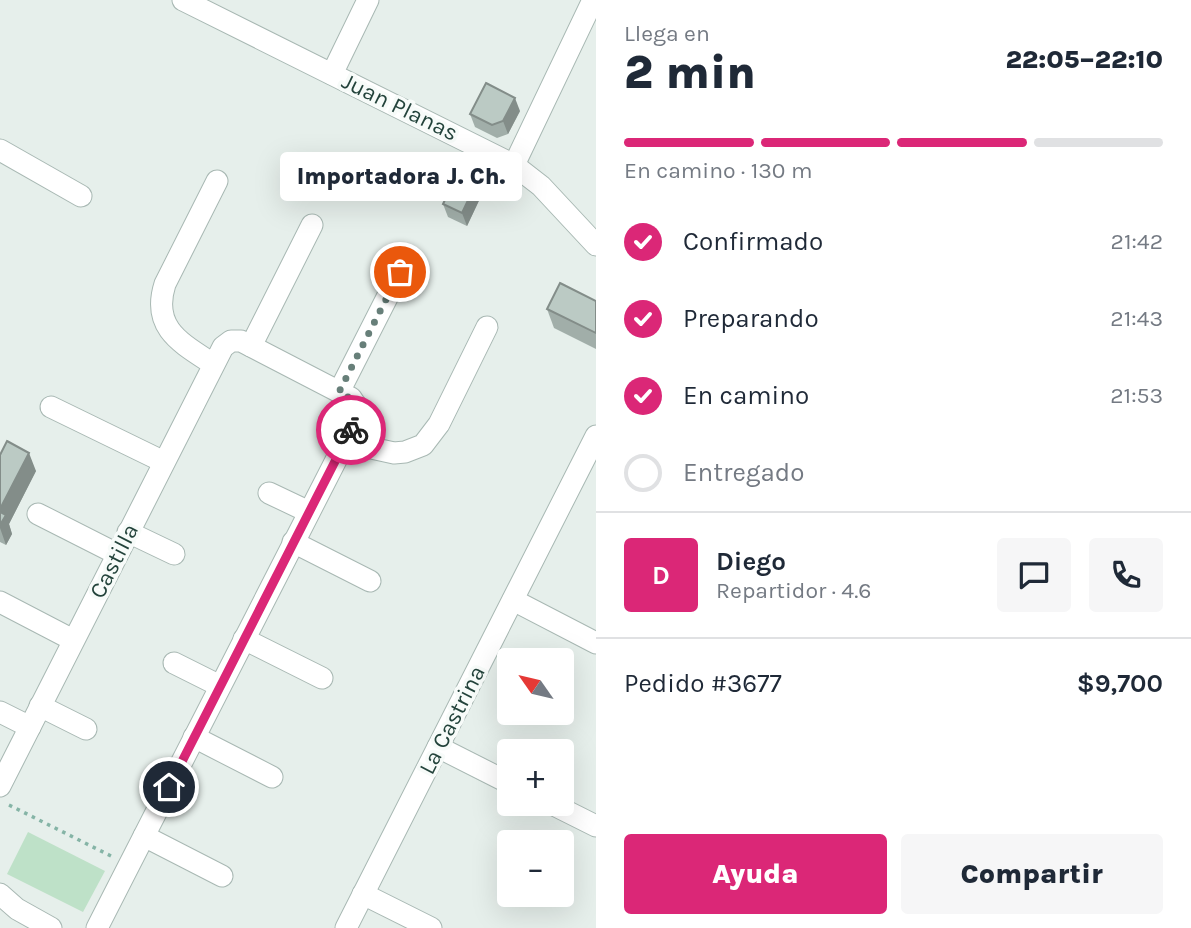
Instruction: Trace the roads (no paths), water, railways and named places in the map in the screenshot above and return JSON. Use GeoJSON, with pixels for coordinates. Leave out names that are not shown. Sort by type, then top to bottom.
{"type":"FeatureCollection","features":[{"type":"Feature","properties":{"kind":"street","name":"Juan Planas"},"geometry":{"type":"LineString","coordinates":[[183,0],[514,165],[541,186],[596,245]]}},
{"type":"Feature","properties":{"kind":"street"},"geometry":{"type":"LineString","coordinates":[[332,74],[368,0]]}},
{"type":"Feature","properties":{"kind":"street"},"geometry":{"type":"LineString","coordinates":[[514,165],[593,0]]}},
{"type":"Feature","properties":{"kind":"street"},"geometry":{"type":"LineString","coordinates":[[0,150],[81,196]]}},
{"type":"Feature","properties":{"kind":"street"},"geometry":{"type":"LineString","coordinates":[[213,364],[173,336],[163,319],[162,301],[165,284],[217,181]]}},
{"type":"Feature","properties":{"kind":"street","name":"Castilla"},"geometry":{"type":"LineString","coordinates":[[0,786],[223,346],[241,343],[312,225]]}},
{"type":"Feature","properties":{"kind":"street"},"geometry":{"type":"LineString","coordinates":[[339,392],[400,272]]}},
{"type":"Feature","properties":{"kind":"street"},"geometry":{"type":"LineString","coordinates":[[344,442],[394,453],[405,452],[423,444],[439,424],[487,327]]}},
{"type":"Feature","properties":{"kind":"street"},"geometry":{"type":"LineString","coordinates":[[97,928],[357,419],[357,407],[351,398],[241,343]]}},
{"type":"Feature","properties":{"kind":"street"},"geometry":{"type":"LineString","coordinates":[[51,407],[164,462]]}},
{"type":"Feature","properties":{"kind":"street","name":"La Castrina"},"geometry":{"type":"LineString","coordinates":[[346,928],[593,449]]}},
{"type":"Feature","properties":{"kind":"street"},"geometry":{"type":"LineString","coordinates":[[269,493],[309,512]]}},
{"type":"Feature","properties":{"kind":"street"},"geometry":{"type":"LineString","coordinates":[[37,514],[117,554]]}},
{"type":"Feature","properties":{"kind":"street"},"geometry":{"type":"LineString","coordinates":[[128,532],[174,554]]}},
{"type":"Feature","properties":{"kind":"street"},"geometry":{"type":"LineString","coordinates":[[293,542],[370,581]]}},
{"type":"Feature","properties":{"kind":"street"},"geometry":{"type":"LineString","coordinates":[[513,600],[596,643]]}},
{"type":"Feature","properties":{"kind":"street"},"geometry":{"type":"LineString","coordinates":[[0,602],[73,640]]}},
{"type":"Feature","properties":{"kind":"street"},"geometry":{"type":"LineString","coordinates":[[244,639],[323,678]]}},
{"type":"Feature","properties":{"kind":"street"},"geometry":{"type":"LineString","coordinates":[[174,663],[220,686]]}},
{"type":"Feature","properties":{"kind":"street"},"geometry":{"type":"LineString","coordinates":[[40,706],[86,729]]}},
{"type":"Feature","properties":{"kind":"street"},"geometry":{"type":"LineString","coordinates":[[0,712],[30,727]]}},
{"type":"Feature","properties":{"kind":"street"},"geometry":{"type":"LineString","coordinates":[[194,737],[272,777]]}},
{"type":"Feature","properties":{"kind":"street"},"geometry":{"type":"LineString","coordinates":[[438,747],[497,777]]}},
{"type":"Feature","properties":{"kind":"street"},"geometry":{"type":"LineString","coordinates":[[574,815],[596,826]]}},
{"type":"Feature","properties":{"kind":"street"},"geometry":{"type":"LineString","coordinates":[[144,836],[222,876]]}},
{"type":"Feature","properties":{"kind":"street"},"geometry":{"type":"LineString","coordinates":[[0,894],[16,909],[44,926]]}},
{"type":"Feature","properties":{"kind":"street"},"geometry":{"type":"LineString","coordinates":[[363,894],[431,928]]}},
{"type":"Feature","properties":{"kind":"place","name":"Importadora J. Ch."},"geometry":{"type":"Point","coordinates":[400,272]}}]}
